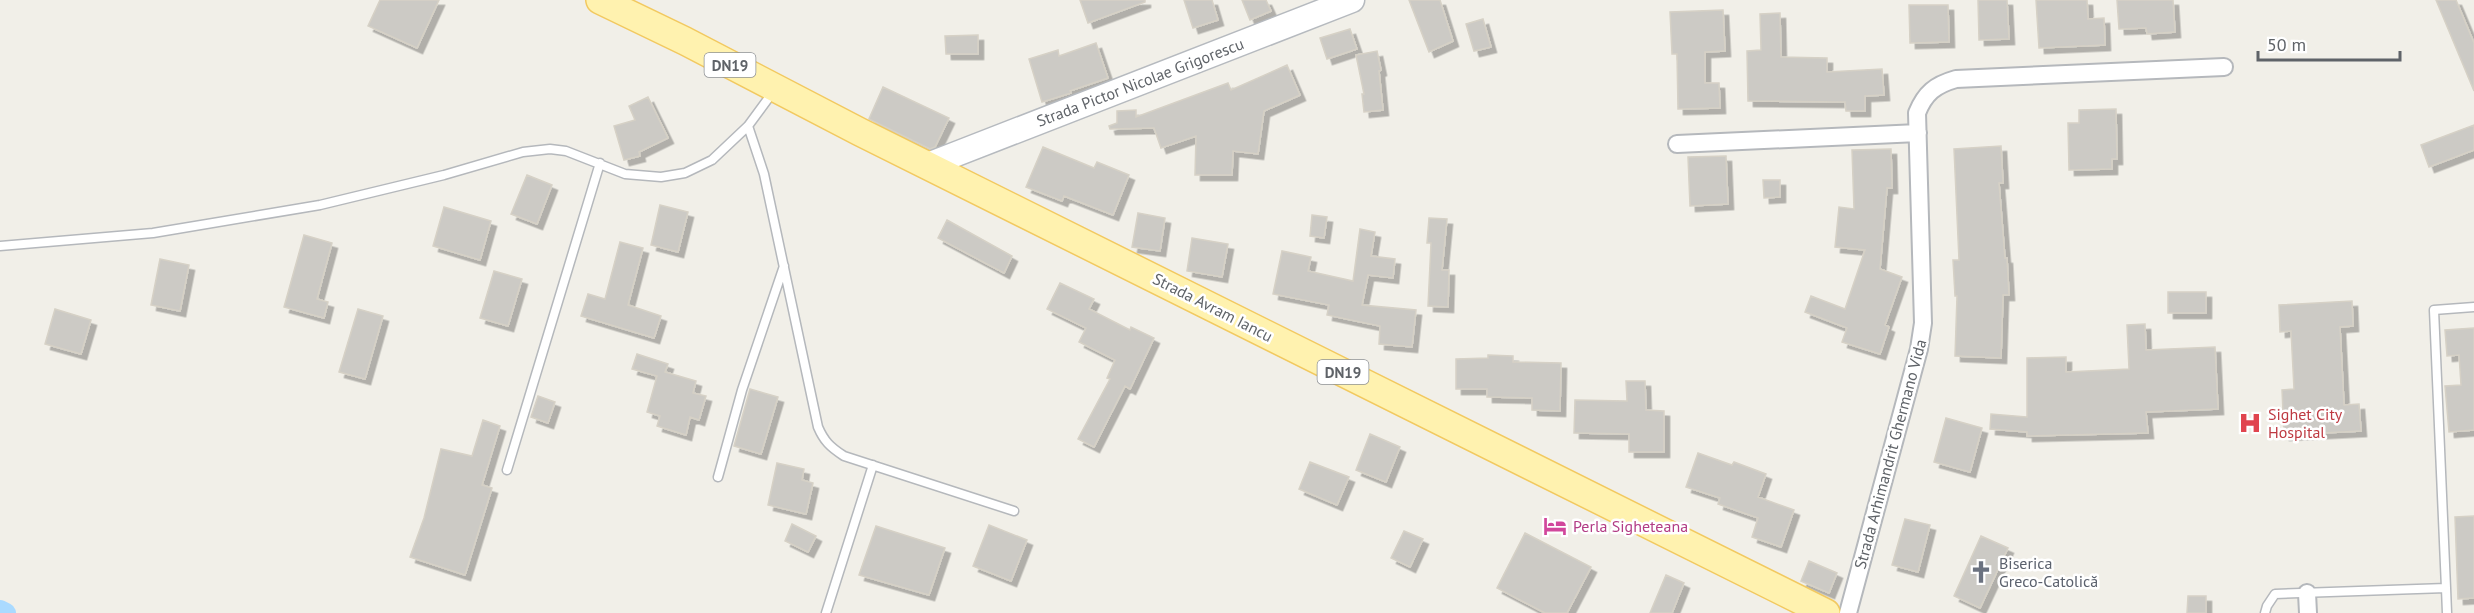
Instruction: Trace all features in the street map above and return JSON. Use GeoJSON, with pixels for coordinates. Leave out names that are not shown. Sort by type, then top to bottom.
{"type":"FeatureCollection","features":[{"type":"Feature","properties":{"kind":"main road","name":"Strada Avram Iancu"},"geometry":{"type":"LineString","coordinates":[[600,0],[685,40],[775,89],[1826,613]]}},
{"type":"Feature","properties":{"kind":"main road","name":"Strada Pictor Nicolae Grigorescu"},"geometry":{"type":"LineString","coordinates":[[928,165],[1352,0]]}},
{"type":"Feature","properties":{"kind":"street","name":"Strada Arhimandrit Ghermano Vida"},"geometry":{"type":"LineString","coordinates":[[1848,613],[1919,349],[1923,323],[1917,113],[1922,100],[1930,90],[1941,83],[1956,79],[2224,67]]}},
{"type":"Feature","properties":{"kind":"street"},"geometry":{"type":"LineString","coordinates":[[1677,144],[1918,133]]}},
{"type":"Feature","properties":{"kind":"street"},"geometry":{"type":"LineString","coordinates":[[2307,593],[2308,613]]}},
{"type":"Feature","properties":{"kind":"lane"},"geometry":{"type":"LineString","coordinates":[[0,246],[153,233],[320,205],[523,152],[550,149],[566,151],[625,174],[661,177],[685,173],[712,160],[748,126],[775,89]]}},
{"type":"Feature","properties":{"kind":"lane"},"geometry":{"type":"LineString","coordinates":[[748,126],[764,174],[821,434],[829,447],[844,456],[1014,511]]}},
{"type":"Feature","properties":{"kind":"lane"},"geometry":{"type":"LineString","coordinates":[[507,470],[600,163]]}},
{"type":"Feature","properties":{"kind":"lane"},"geometry":{"type":"LineString","coordinates":[[718,477],[742,390],[784,266]]}},
{"type":"Feature","properties":{"kind":"lane"},"geometry":{"type":"LineString","coordinates":[[2447,613],[2434,310],[2474,307]]}},
{"type":"Feature","properties":{"kind":"lane"},"geometry":{"type":"LineString","coordinates":[[826,613],[873,465]]}},
{"type":"Feature","properties":{"kind":"lane"},"geometry":{"type":"LineString","coordinates":[[2265,613],[2266,606],[2275,594],[2446,588]]}},
{"type":"Feature","properties":{"kind":"building"},"geometry":{"type":"Polygon","coordinates":[[[380,0],[439,0],[417,48],[368,26],[380,0]]]}},
{"type":"Feature","properties":{"kind":"building"},"geometry":{"type":"Polygon","coordinates":[[[1080,0],[1145,0],[1145,2],[1088,23],[1080,0]]]}},
{"type":"Feature","properties":{"kind":"building"},"geometry":{"type":"Polygon","coordinates":[[[1184,0],[1212,0],[1218,20],[1193,28],[1184,0]]]}},
{"type":"Feature","properties":{"kind":"building"},"geometry":{"type":"Polygon","coordinates":[[[1242,0],[1266,0],[1271,11],[1250,20],[1242,0]]]}},
{"type":"Feature","properties":{"kind":"building"},"geometry":{"type":"Polygon","coordinates":[[[1409,0],[1440,0],[1453,41],[1429,52],[1409,0]]]}},
{"type":"Feature","properties":{"kind":"building"},"geometry":{"type":"Polygon","coordinates":[[[1978,0],[2007,0],[2009,39],[1979,40],[1978,0]]]}},
{"type":"Feature","properties":{"kind":"building"},"geometry":{"type":"Polygon","coordinates":[[[2036,0],[2087,0],[2088,19],[2104,18],[2105,45],[2039,48],[2036,0]]]}},
{"type":"Feature","properties":{"kind":"building"},"geometry":{"type":"Polygon","coordinates":[[[2117,0],[2173,0],[2175,32],[2147,34],[2146,28],[2119,29],[2117,0]]]}},
{"type":"Feature","properties":{"kind":"building"},"geometry":{"type":"Polygon","coordinates":[[[2436,0],[2456,0],[2474,43],[2474,91],[2436,0]]]}},
{"type":"Feature","properties":{"kind":"building"},"geometry":{"type":"Polygon","coordinates":[[[1909,5],[1948,5],[1949,42],[1910,43],[1909,5]]]}},
{"type":"Feature","properties":{"kind":"building"},"geometry":{"type":"Polygon","coordinates":[[[1723,10],[1725,51],[1705,52],[1705,83],[1719,83],[1720,108],[1678,109],[1677,54],[1672,54],[1670,12],[1723,10]]]}},
{"type":"Feature","properties":{"kind":"building"},"geometry":{"type":"Polygon","coordinates":[[[1780,13],[1781,57],[1827,58],[1827,72],[1882,69],[1884,95],[1865,96],[1865,111],[1846,111],[1845,102],[1748,101],[1747,51],[1761,50],[1760,14],[1780,13]]]}},
{"type":"Feature","properties":{"kind":"building"},"geometry":{"type":"Polygon","coordinates":[[[1483,19],[1491,47],[1474,51],[1466,24],[1483,19]]]}},
{"type":"Feature","properties":{"kind":"building"},"geometry":{"type":"Polygon","coordinates":[[[1350,29],[1357,49],[1327,59],[1320,38],[1350,29]]]}},
{"type":"Feature","properties":{"kind":"building"},"geometry":{"type":"Polygon","coordinates":[[[978,35],[978,54],[946,54],[945,36],[978,35]]]}},
{"type":"Feature","properties":{"kind":"building"},"geometry":{"type":"Polygon","coordinates":[[[1096,43],[1108,78],[1042,102],[1029,59],[1058,50],[1059,56],[1096,43]]]}},
{"type":"Feature","properties":{"kind":"building"},"geometry":{"type":"Polygon","coordinates":[[[1377,51],[1381,70],[1379,71],[1383,110],[1364,112],[1362,94],[1364,94],[1356,55],[1377,51]]]}},
{"type":"Feature","properties":{"kind":"building"},"geometry":{"type":"Polygon","coordinates":[[[1287,65],[1300,95],[1264,111],[1258,154],[1233,151],[1232,175],[1195,175],[1196,136],[1161,148],[1154,128],[1110,129],[1109,126],[1117,123],[1117,111],[1136,110],[1136,117],[1228,83],[1231,90],[1287,65]]]}},
{"type":"Feature","properties":{"kind":"building"},"geometry":{"type":"Polygon","coordinates":[[[883,87],[949,118],[935,147],[930,149],[869,119],[883,87]]]}},
{"type":"Feature","properties":{"kind":"building"},"geometry":{"type":"Polygon","coordinates":[[[648,97],[668,138],[639,152],[640,156],[624,160],[614,126],[635,120],[629,106],[648,97]]]}},
{"type":"Feature","properties":{"kind":"building"},"geometry":{"type":"Polygon","coordinates":[[[2116,109],[2117,159],[2112,159],[2112,169],[2069,170],[2068,123],[2079,123],[2079,110],[2116,109]]]}},
{"type":"Feature","properties":{"kind":"building"},"geometry":{"type":"Polygon","coordinates":[[[2474,125],[2474,150],[2429,167],[2421,145],[2474,125]]]}},
{"type":"Feature","properties":{"kind":"building"},"geometry":{"type":"Polygon","coordinates":[[[2001,146],[2003,183],[1999,183],[2009,295],[2003,295],[2001,358],[1955,356],[1957,296],[1955,296],[1953,260],[1959,260],[1954,149],[2001,146]]]}},
{"type":"Feature","properties":{"kind":"building"},"geometry":{"type":"Polygon","coordinates":[[[1043,147],[1094,168],[1097,162],[1129,175],[1113,215],[1064,196],[1062,201],[1026,187],[1043,147]]]}},
{"type":"Feature","properties":{"kind":"building"},"geometry":{"type":"Polygon","coordinates":[[[1891,149],[1892,188],[1887,188],[1880,269],[1902,277],[1885,325],[1889,327],[1880,354],[1842,342],[1847,328],[1805,312],[1811,296],[1845,309],[1865,250],[1835,247],[1839,207],[1854,209],[1852,150],[1891,149]]]}},
{"type":"Feature","properties":{"kind":"building"},"geometry":{"type":"Polygon","coordinates":[[[1726,156],[1728,204],[1690,206],[1688,157],[1726,156]]]}},
{"type":"Feature","properties":{"kind":"building"},"geometry":{"type":"Polygon","coordinates":[[[527,175],[552,185],[537,224],[511,214],[527,175]]]}},
{"type":"Feature","properties":{"kind":"building"},"geometry":{"type":"Polygon","coordinates":[[[1763,180],[1780,180],[1780,197],[1764,198],[1763,180]]]}},
{"type":"Feature","properties":{"kind":"building"},"geometry":{"type":"Polygon","coordinates":[[[660,205],[688,212],[678,252],[651,245],[660,205]]]}},
{"type":"Feature","properties":{"kind":"building"},"geometry":{"type":"Polygon","coordinates":[[[444,207],[491,221],[480,260],[433,246],[444,207]]]}},
{"type":"Feature","properties":{"kind":"building"},"geometry":{"type":"Polygon","coordinates":[[[1138,213],[1165,218],[1160,251],[1132,247],[1138,213]]]}},
{"type":"Feature","properties":{"kind":"building"},"geometry":{"type":"Polygon","coordinates":[[[1312,215],[1327,217],[1324,238],[1310,236],[1312,215]]]}},
{"type":"Feature","properties":{"kind":"building"},"geometry":{"type":"Polygon","coordinates":[[[1429,218],[1447,219],[1442,270],[1449,270],[1448,307],[1428,306],[1431,243],[1427,243],[1429,218]]]}},
{"type":"Feature","properties":{"kind":"building"},"geometry":{"type":"Polygon","coordinates":[[[947,220],[1012,256],[1004,273],[938,238],[947,220]]]}},
{"type":"Feature","properties":{"kind":"building"},"geometry":{"type":"Polygon","coordinates":[[[1360,229],[1375,232],[1371,256],[1395,259],[1393,278],[1368,275],[1362,305],[1416,310],[1412,347],[1379,344],[1380,326],[1327,315],[1329,305],[1273,294],[1282,251],[1311,257],[1308,271],[1353,281],[1360,229]]]}},
{"type":"Feature","properties":{"kind":"building"},"geometry":{"type":"Polygon","coordinates":[[[304,235],[332,243],[317,299],[328,302],[324,318],[284,307],[304,235]]]}},
{"type":"Feature","properties":{"kind":"building"},"geometry":{"type":"Polygon","coordinates":[[[1192,238],[1228,244],[1222,277],[1187,271],[1192,238]]]}},
{"type":"Feature","properties":{"kind":"building"},"geometry":{"type":"Polygon","coordinates":[[[620,242],[643,248],[628,305],[661,316],[654,338],[581,316],[588,294],[605,299],[620,242]]]}},
{"type":"Feature","properties":{"kind":"building"},"geometry":{"type":"Polygon","coordinates":[[[160,259],[189,265],[180,311],[151,305],[160,259]]]}},
{"type":"Feature","properties":{"kind":"building"},"geometry":{"type":"Polygon","coordinates":[[[494,271],[522,279],[508,326],[480,318],[494,271]]]}},
{"type":"Feature","properties":{"kind":"building"},"geometry":{"type":"Polygon","coordinates":[[[1060,283],[1094,299],[1089,309],[1130,330],[1131,327],[1154,338],[1130,389],[1125,386],[1094,447],[1078,439],[1110,379],[1107,378],[1115,360],[1079,342],[1086,328],[1047,309],[1060,283]]]}},
{"type":"Feature","properties":{"kind":"building"},"geometry":{"type":"Polygon","coordinates":[[[2168,292],[2206,292],[2206,313],[2168,313],[2168,292]]]}},
{"type":"Feature","properties":{"kind":"building"},"geometry":{"type":"Polygon","coordinates":[[[2352,301],[2353,326],[2340,327],[2344,405],[2359,404],[2361,431],[2284,435],[2282,390],[2294,389],[2291,331],[2280,332],[2279,305],[2352,301]]]}},
{"type":"Feature","properties":{"kind":"building"},"geometry":{"type":"Polygon","coordinates":[[[55,309],[91,320],[81,354],[45,344],[55,309]]]}},
{"type":"Feature","properties":{"kind":"building"},"geometry":{"type":"Polygon","coordinates":[[[358,309],[383,316],[365,379],[339,372],[358,309]]]}},
{"type":"Feature","properties":{"kind":"building"},"geometry":{"type":"Polygon","coordinates":[[[2145,324],[2146,350],[2215,347],[2218,409],[2146,412],[2148,433],[2027,436],[2027,432],[1990,429],[1991,414],[2027,417],[2027,358],[2066,357],[2066,372],[2129,369],[2127,325],[2145,324]]]}},
{"type":"Feature","properties":{"kind":"building"},"geometry":{"type":"Polygon","coordinates":[[[2474,328],[2474,430],[2449,432],[2445,386],[2461,385],[2459,355],[2447,356],[2445,330],[2474,328]]]}},
{"type":"Feature","properties":{"kind":"building"},"geometry":{"type":"Polygon","coordinates":[[[637,354],[668,364],[665,372],[696,381],[693,393],[706,396],[699,420],[690,417],[686,435],[657,426],[660,416],[647,412],[657,376],[632,369],[637,354]]]}},
{"type":"Feature","properties":{"kind":"building"},"geometry":{"type":"Polygon","coordinates":[[[1488,355],[1513,356],[1513,362],[1561,363],[1560,411],[1532,410],[1532,398],[1487,397],[1487,389],[1456,389],[1456,359],[1488,358],[1488,355]]]}},
{"type":"Feature","properties":{"kind":"building"},"geometry":{"type":"Polygon","coordinates":[[[1626,381],[1645,381],[1646,410],[1664,411],[1664,452],[1629,452],[1629,434],[1574,433],[1575,400],[1627,401],[1626,381]]]}},
{"type":"Feature","properties":{"kind":"building"},"geometry":{"type":"Polygon","coordinates":[[[750,389],[778,397],[761,454],[734,446],[750,389]]]}},
{"type":"Feature","properties":{"kind":"building"},"geometry":{"type":"Polygon","coordinates":[[[538,396],[555,402],[548,423],[531,417],[538,396]]]}},
{"type":"Feature","properties":{"kind":"building"},"geometry":{"type":"Polygon","coordinates":[[[1946,418],[1982,428],[1970,472],[1934,462],[1946,418]]]}},
{"type":"Feature","properties":{"kind":"building"},"geometry":{"type":"Polygon","coordinates":[[[483,420],[500,426],[482,485],[492,488],[465,575],[410,557],[424,518],[441,449],[472,456],[483,420]]]}},
{"type":"Feature","properties":{"kind":"building"},"geometry":{"type":"Polygon","coordinates":[[[1370,434],[1400,447],[1386,482],[1356,470],[1370,434]]]}},
{"type":"Feature","properties":{"kind":"building"},"geometry":{"type":"Polygon","coordinates":[[[1698,453],[1732,465],[1734,462],[1766,474],[1758,497],[1794,510],[1781,547],[1752,537],[1758,518],[1718,504],[1720,498],[1686,487],[1698,453]]]}},
{"type":"Feature","properties":{"kind":"building"},"geometry":{"type":"Polygon","coordinates":[[[1310,462],[1349,477],[1337,505],[1299,489],[1310,462]]]}},
{"type":"Feature","properties":{"kind":"building"},"geometry":{"type":"Polygon","coordinates":[[[777,463],[804,469],[802,480],[813,483],[806,514],[768,505],[777,463]]]}},
{"type":"Feature","properties":{"kind":"building"},"geometry":{"type":"Polygon","coordinates":[[[2474,516],[2474,598],[2458,599],[2455,517],[2474,516]]]}},
{"type":"Feature","properties":{"kind":"building"},"geometry":{"type":"Polygon","coordinates":[[[1905,519],[1930,525],[1918,572],[1892,565],[1905,519]]]}},
{"type":"Feature","properties":{"kind":"building"},"geometry":{"type":"Polygon","coordinates":[[[792,524],[816,536],[808,552],[785,541],[792,524]]]}},
{"type":"Feature","properties":{"kind":"building"},"geometry":{"type":"Polygon","coordinates":[[[989,525],[1027,540],[1011,581],[973,566],[989,525]]]}},
{"type":"Feature","properties":{"kind":"building"},"geometry":{"type":"Polygon","coordinates":[[[876,526],[945,548],[929,595],[859,575],[876,526]]]}},
{"type":"Feature","properties":{"kind":"building"},"geometry":{"type":"Polygon","coordinates":[[[1404,531],[1423,539],[1410,567],[1391,558],[1404,531]]]}},
{"type":"Feature","properties":{"kind":"building"},"geometry":{"type":"Polygon","coordinates":[[[1525,533],[1591,567],[1567,613],[1545,613],[1497,588],[1525,533]]]}},
{"type":"Feature","properties":{"kind":"building","name":"Biserica Greco-Catolică"},"geometry":{"type":"Polygon","coordinates":[[[1981,536],[2008,548],[1980,608],[1954,596],[1981,536]]]}},
{"type":"Feature","properties":{"kind":"building"},"geometry":{"type":"Polygon","coordinates":[[[1809,561],[1837,573],[1829,593],[1801,581],[1809,561]]]}},
{"type":"Feature","properties":{"kind":"building"},"geometry":{"type":"Polygon","coordinates":[[[1666,575],[1684,583],[1672,613],[1650,613],[1666,575]]]}},
{"type":"Feature","properties":{"kind":"building"},"geometry":{"type":"Polygon","coordinates":[[[2188,596],[2206,596],[2206,613],[2187,613],[2188,596]]]}},
{"type":"Feature","properties":{"kind":"waterway"},"geometry":{"type":"LineString","coordinates":[[0,610],[6,613]]}},
{"type":"Feature","properties":{"kind":"place","name":"Sighet City Hospital"},"geometry":{"type":"Point","coordinates":[2250,423]}},
{"type":"Feature","properties":{"kind":"place","name":"Perla Sigheteana"},"geometry":{"type":"Point","coordinates":[1555,526]}},
{"type":"Feature","properties":{"kind":"place","name":"Biserica Greco-Catolică"},"geometry":{"type":"Point","coordinates":[1981,572]}}]}
